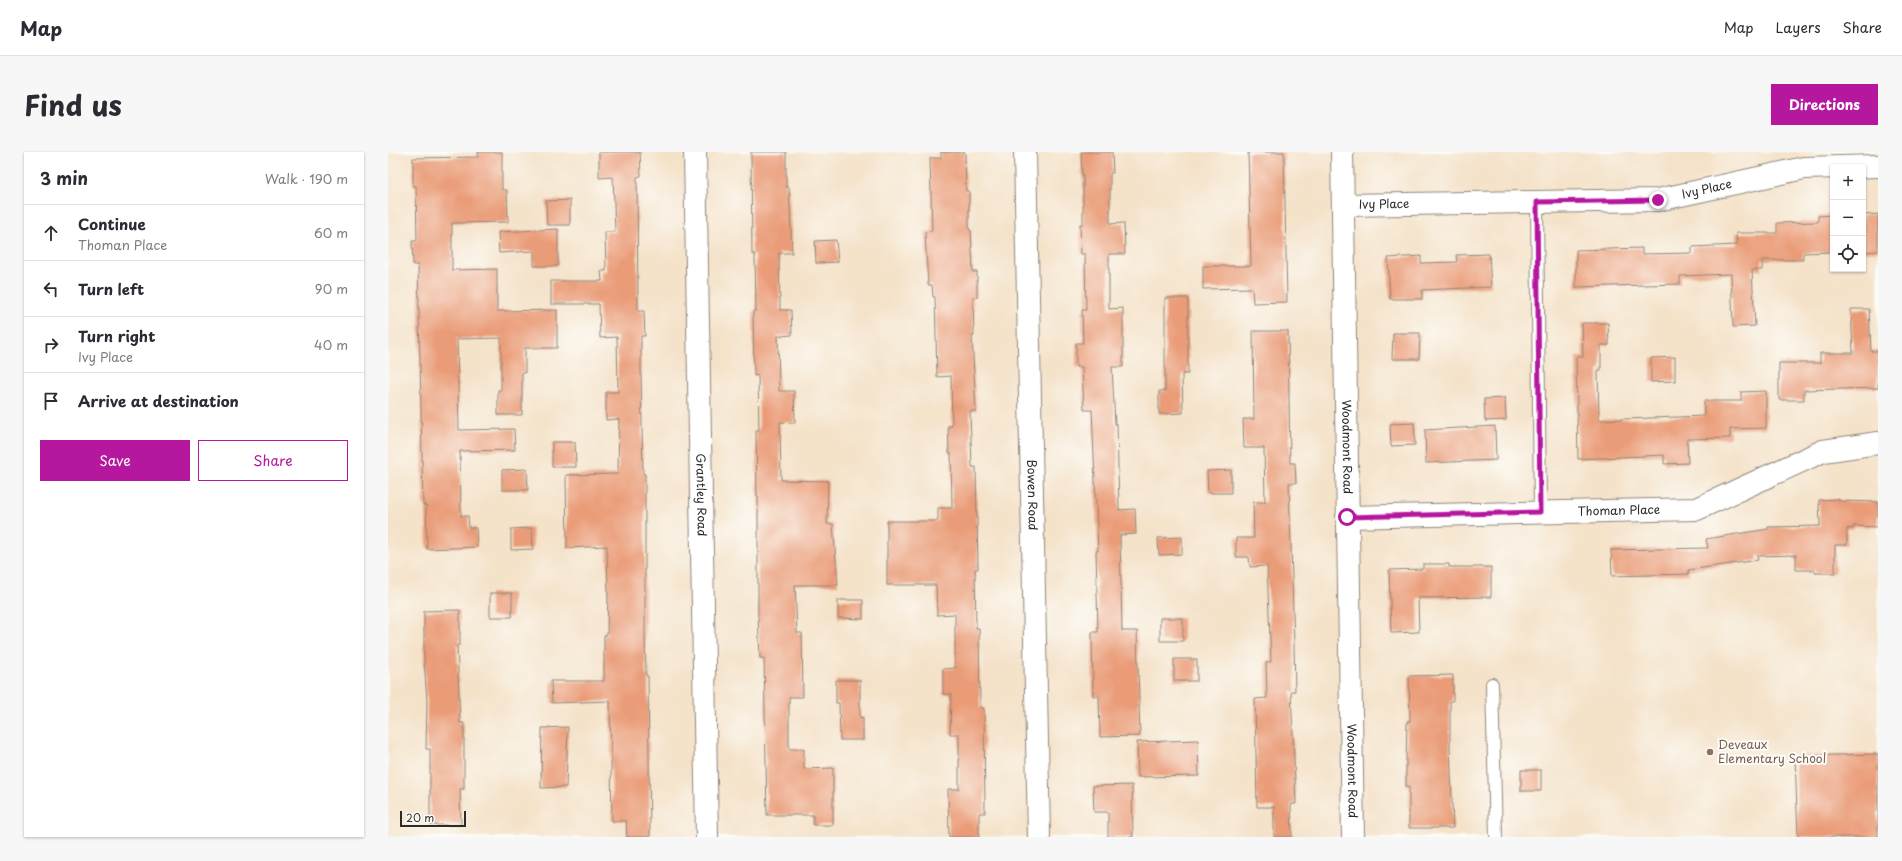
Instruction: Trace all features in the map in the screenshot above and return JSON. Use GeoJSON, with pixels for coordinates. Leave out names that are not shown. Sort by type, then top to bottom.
{"type":"FeatureCollection","features":[{"type":"Feature","properties":{"kind":"street","name":"Grantley Road"},"geometry":{"type":"LineString","coordinates":[[695,152],[707,837]]}},
{"type":"Feature","properties":{"kind":"street","name":"Bowen Road"},"geometry":{"type":"LineString","coordinates":[[1025,152],[1039,837]]}},
{"type":"Feature","properties":{"kind":"street","name":"Woodmont Road"},"geometry":{"type":"LineString","coordinates":[[1342,152],[1353,837]]}},
{"type":"Feature","properties":{"kind":"street","name":"Ivy Place"},"geometry":{"type":"LineString","coordinates":[[1343,205],[1658,200],[1804,168],[1878,166]]}},
{"type":"Feature","properties":{"kind":"street","name":"Thoman Place"},"geometry":{"type":"LineString","coordinates":[[1347,517],[1697,509],[1823,451],[1878,443]]}},
{"type":"Feature","properties":{"kind":"lane"},"geometry":{"type":"LineString","coordinates":[[1537,202],[1540,512]]}},
{"type":"Feature","properties":{"kind":"lane"},"geometry":{"type":"LineString","coordinates":[[1492,684],[1496,837]]}},
{"type":"Feature","properties":{"kind":"building"},"geometry":{"type":"Polygon","coordinates":[[[478,152],[502,152],[502,190],[507,190],[508,222],[452,223],[452,270],[497,269],[497,311],[557,310],[557,348],[525,348],[525,373],[522,373],[522,415],[498,415],[498,390],[501,390],[501,338],[457,339],[459,430],[514,429],[515,450],[460,451],[461,516],[468,516],[469,528],[476,528],[477,547],[427,549],[426,505],[423,505],[418,265],[413,265],[412,241],[417,241],[416,186],[413,186],[413,158],[478,157],[478,152]]]}},
{"type":"Feature","properties":{"kind":"building"},"geometry":{"type":"Polygon","coordinates":[[[599,152],[640,152],[641,176],[637,177],[638,311],[644,311],[645,336],[641,336],[641,376],[643,474],[645,474],[645,634],[646,676],[648,676],[650,837],[627,837],[626,821],[612,821],[610,701],[552,703],[551,681],[604,681],[604,635],[607,635],[608,595],[607,546],[567,548],[566,475],[618,474],[619,419],[606,420],[606,392],[618,392],[617,337],[600,338],[599,304],[551,304],[551,281],[602,281],[601,271],[606,271],[605,232],[615,232],[613,177],[599,178],[599,152]]]}},
{"type":"Feature","properties":{"kind":"building"},"geometry":{"type":"Polygon","coordinates":[[[751,152],[786,152],[786,187],[789,187],[792,253],[779,253],[780,310],[791,310],[792,335],[778,336],[779,391],[794,391],[795,423],[780,422],[781,480],[828,481],[827,524],[833,524],[838,585],[795,585],[797,633],[802,633],[803,697],[789,697],[789,749],[804,749],[804,769],[833,768],[833,825],[813,825],[813,815],[767,815],[764,658],[760,658],[758,616],[758,496],[756,430],[759,430],[758,375],[754,376],[753,311],[756,311],[755,254],[752,254],[751,152]]]}},
{"type":"Feature","properties":{"kind":"building"},"geometry":{"type":"Polygon","coordinates":[[[941,152],[965,152],[966,191],[969,191],[969,230],[971,230],[973,272],[977,272],[977,297],[973,297],[974,336],[972,336],[976,411],[970,411],[972,467],[976,467],[978,569],[975,569],[976,628],[979,628],[980,708],[984,708],[985,813],[979,813],[979,837],[949,837],[948,789],[959,789],[959,734],[950,734],[951,694],[943,694],[943,669],[955,668],[955,614],[937,615],[936,585],[887,585],[887,521],[938,521],[938,508],[952,508],[951,453],[949,453],[948,426],[952,426],[951,376],[937,377],[935,297],[933,297],[932,285],[928,285],[925,232],[932,231],[930,158],[941,158],[941,152]]]}},
{"type":"Feature","properties":{"kind":"building"},"geometry":{"type":"Polygon","coordinates":[[[1081,152],[1112,152],[1113,173],[1110,173],[1110,224],[1124,223],[1125,254],[1109,254],[1109,309],[1123,308],[1123,367],[1112,367],[1115,424],[1117,424],[1119,510],[1135,509],[1136,534],[1120,535],[1122,631],[1137,631],[1140,736],[1100,737],[1099,696],[1093,696],[1092,632],[1098,632],[1096,551],[1098,551],[1092,410],[1084,410],[1082,367],[1076,367],[1076,343],[1083,343],[1082,310],[1086,310],[1085,254],[1081,254],[1080,224],[1083,224],[1083,174],[1081,152]]]}},
{"type":"Feature","properties":{"kind":"building"},"geometry":{"type":"Polygon","coordinates":[[[1248,152],[1284,152],[1287,302],[1253,303],[1252,288],[1203,289],[1203,266],[1251,266],[1248,152]]]}},
{"type":"Feature","properties":{"kind":"building"},"geometry":{"type":"Polygon","coordinates":[[[570,200],[570,225],[547,225],[546,201],[570,200]]]}},
{"type":"Feature","properties":{"kind":"building"},"geometry":{"type":"Polygon","coordinates":[[[1878,214],[1878,251],[1866,252],[1866,215],[1878,214]]]}},
{"type":"Feature","properties":{"kind":"building"},"geometry":{"type":"Polygon","coordinates":[[[1830,215],[1830,252],[1803,253],[1803,260],[1762,260],[1762,270],[1752,270],[1755,326],[1733,327],[1731,274],[1680,276],[1680,284],[1576,287],[1576,250],[1642,248],[1642,254],[1692,253],[1692,247],[1737,245],[1736,233],[1777,233],[1777,223],[1818,222],[1818,216],[1830,215]]]}},
{"type":"Feature","properties":{"kind":"building"},"geometry":{"type":"Polygon","coordinates":[[[558,229],[558,266],[534,266],[534,251],[499,253],[498,232],[558,229]]]}},
{"type":"Feature","properties":{"kind":"building"},"geometry":{"type":"Polygon","coordinates":[[[836,240],[838,262],[816,263],[815,241],[836,240]]]}},
{"type":"Feature","properties":{"kind":"building"},"geometry":{"type":"Polygon","coordinates":[[[1489,254],[1491,287],[1422,290],[1422,299],[1390,299],[1388,258],[1421,256],[1421,263],[1457,262],[1456,255],[1489,254]]]}},
{"type":"Feature","properties":{"kind":"building"},"geometry":{"type":"Polygon","coordinates":[[[1165,298],[1188,298],[1188,374],[1182,374],[1183,413],[1159,414],[1159,391],[1165,391],[1165,298]]]}},
{"type":"Feature","properties":{"kind":"building"},"geometry":{"type":"Polygon","coordinates":[[[1851,309],[1869,309],[1871,351],[1878,351],[1878,388],[1804,390],[1804,400],[1779,400],[1779,363],[1820,363],[1820,353],[1853,353],[1851,309]]]}},
{"type":"Feature","properties":{"kind":"building"},"geometry":{"type":"Polygon","coordinates":[[[1582,323],[1608,323],[1609,345],[1601,345],[1601,370],[1598,370],[1599,420],[1704,416],[1704,401],[1741,401],[1741,392],[1766,391],[1766,428],[1730,429],[1730,438],[1687,439],[1688,463],[1664,464],[1664,455],[1578,459],[1576,357],[1583,357],[1582,323]]]}},
{"type":"Feature","properties":{"kind":"building"},"geometry":{"type":"Polygon","coordinates":[[[1253,331],[1288,331],[1290,463],[1295,463],[1296,483],[1289,483],[1295,691],[1291,691],[1296,804],[1292,804],[1291,807],[1292,837],[1274,837],[1274,807],[1257,807],[1255,699],[1267,698],[1266,662],[1271,662],[1267,566],[1250,567],[1249,557],[1236,557],[1236,538],[1254,538],[1253,502],[1265,502],[1264,448],[1244,448],[1243,419],[1254,419],[1253,331]]]}},
{"type":"Feature","properties":{"kind":"building"},"geometry":{"type":"Polygon","coordinates":[[[1393,333],[1420,333],[1419,359],[1392,359],[1393,333]]]}},
{"type":"Feature","properties":{"kind":"building"},"geometry":{"type":"Polygon","coordinates":[[[1675,357],[1675,381],[1651,382],[1651,358],[1675,357]]]}},
{"type":"Feature","properties":{"kind":"building"},"geometry":{"type":"Polygon","coordinates":[[[1505,398],[1506,420],[1485,421],[1484,399],[1505,398]]]}},
{"type":"Feature","properties":{"kind":"building"},"geometry":{"type":"Polygon","coordinates":[[[1414,423],[1415,445],[1391,446],[1390,424],[1414,423]]]}},
{"type":"Feature","properties":{"kind":"building"},"geometry":{"type":"Polygon","coordinates":[[[1495,426],[1496,460],[1426,463],[1425,430],[1495,426]]]}},
{"type":"Feature","properties":{"kind":"building"},"geometry":{"type":"Polygon","coordinates":[[[552,442],[575,442],[576,467],[552,467],[552,442]]]}},
{"type":"Feature","properties":{"kind":"building"},"geometry":{"type":"Polygon","coordinates":[[[527,469],[528,490],[502,490],[502,470],[527,469]]]}},
{"type":"Feature","properties":{"kind":"building"},"geometry":{"type":"Polygon","coordinates":[[[1231,470],[1231,493],[1208,493],[1207,471],[1231,470]]]}},
{"type":"Feature","properties":{"kind":"building"},"geometry":{"type":"Polygon","coordinates":[[[1839,499],[1839,501],[1878,502],[1878,527],[1854,526],[1854,528],[1847,529],[1847,545],[1835,545],[1835,573],[1815,573],[1815,570],[1796,570],[1796,555],[1757,556],[1758,560],[1688,570],[1689,574],[1612,576],[1611,550],[1708,548],[1706,539],[1768,529],[1768,527],[1820,526],[1819,500],[1839,499]]]}},
{"type":"Feature","properties":{"kind":"building"},"geometry":{"type":"Polygon","coordinates":[[[532,528],[533,549],[511,550],[511,529],[532,528]]]}},
{"type":"Feature","properties":{"kind":"building"},"geometry":{"type":"Polygon","coordinates":[[[1182,537],[1182,554],[1159,555],[1158,538],[1182,537]]]}},
{"type":"Feature","properties":{"kind":"building"},"geometry":{"type":"Polygon","coordinates":[[[1423,564],[1449,564],[1449,567],[1491,567],[1491,597],[1418,598],[1419,632],[1391,633],[1389,570],[1423,569],[1423,564]]]}},
{"type":"Feature","properties":{"kind":"building"},"geometry":{"type":"Polygon","coordinates":[[[490,593],[512,593],[512,617],[490,617],[490,593]]]}},
{"type":"Feature","properties":{"kind":"building"},"geometry":{"type":"Polygon","coordinates":[[[838,600],[863,600],[863,619],[838,618],[838,600]]]}},
{"type":"Feature","properties":{"kind":"building"},"geometry":{"type":"Polygon","coordinates":[[[460,610],[460,645],[457,645],[460,723],[464,723],[464,789],[460,789],[461,825],[430,825],[430,749],[426,749],[427,701],[424,661],[424,611],[460,610]]]}},
{"type":"Feature","properties":{"kind":"building"},"geometry":{"type":"Polygon","coordinates":[[[1160,618],[1183,618],[1183,641],[1160,641],[1160,618]]]}},
{"type":"Feature","properties":{"kind":"building"},"geometry":{"type":"Polygon","coordinates":[[[1174,659],[1197,659],[1197,681],[1174,681],[1174,659]]]}},
{"type":"Feature","properties":{"kind":"building"},"geometry":{"type":"Polygon","coordinates":[[[1453,675],[1453,701],[1450,701],[1450,746],[1453,828],[1409,828],[1409,786],[1406,786],[1406,760],[1407,721],[1410,721],[1409,676],[1453,675]]]}},
{"type":"Feature","properties":{"kind":"building"},"geometry":{"type":"Polygon","coordinates":[[[836,680],[860,680],[860,718],[863,717],[863,740],[840,740],[839,703],[836,703],[836,680]]]}},
{"type":"Feature","properties":{"kind":"building"},"geometry":{"type":"Polygon","coordinates":[[[568,727],[566,787],[541,788],[542,728],[568,727]]]}},
{"type":"Feature","properties":{"kind":"building"},"geometry":{"type":"Polygon","coordinates":[[[1198,740],[1199,776],[1138,777],[1137,742],[1198,740]]]}},
{"type":"Feature","properties":{"kind":"building"},"geometry":{"type":"Polygon","coordinates":[[[1878,754],[1878,837],[1798,837],[1795,756],[1878,754]]]}},
{"type":"Feature","properties":{"kind":"building"},"geometry":{"type":"Polygon","coordinates":[[[1521,770],[1541,770],[1541,791],[1521,791],[1521,770]]]}},
{"type":"Feature","properties":{"kind":"building"},"geometry":{"type":"Polygon","coordinates":[[[1132,785],[1133,837],[1108,837],[1108,812],[1094,812],[1093,786],[1132,785]]]}},
{"type":"Feature","properties":{"kind":"place","name":"Deveaux Elementary School"},"geometry":{"type":"Point","coordinates":[1710,752]}},
{"type":"Feature","properties":{"kind":"route"},"geometry":{"type":"LineString","coordinates":[[1347,517],[1540,512],[1537,202],[1658,200]]}}]}
